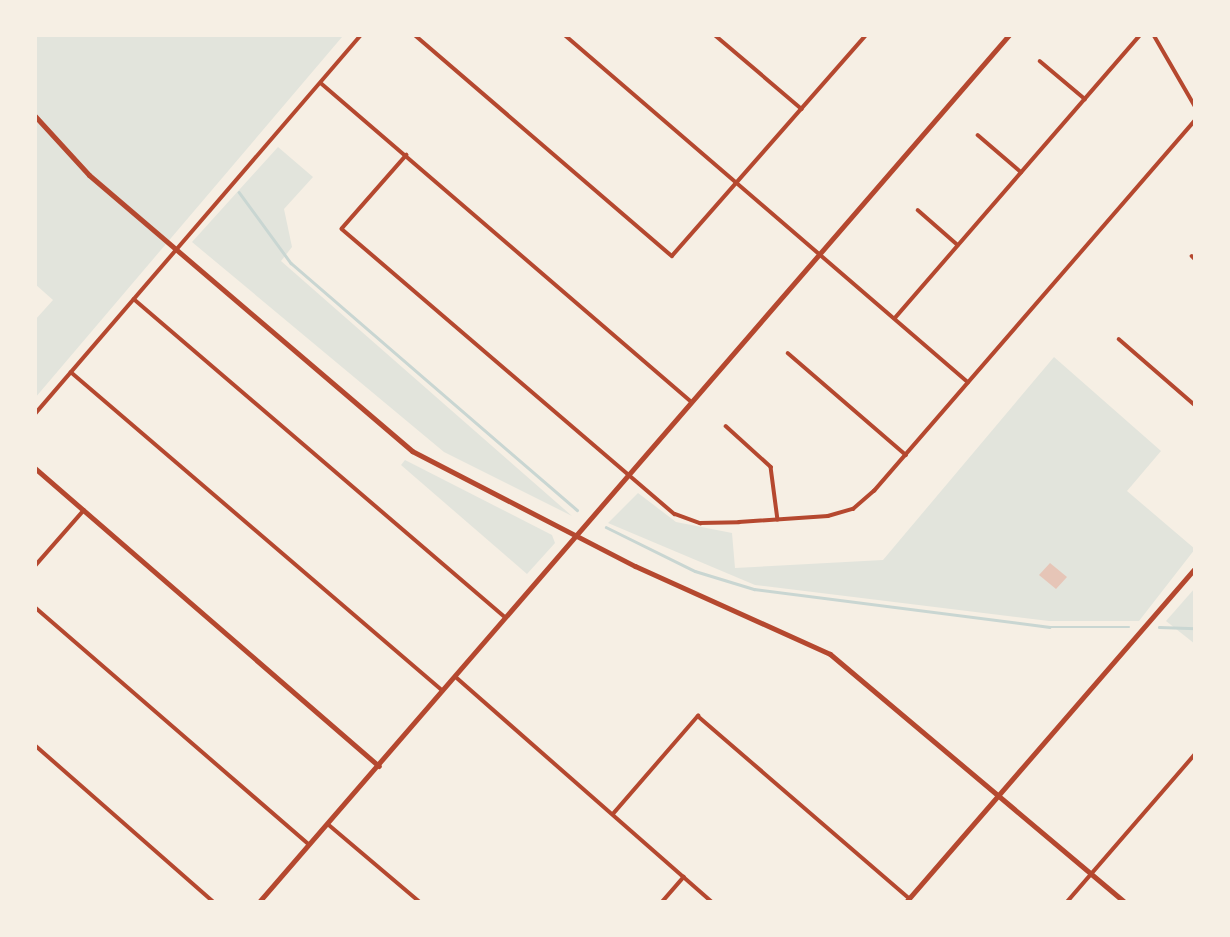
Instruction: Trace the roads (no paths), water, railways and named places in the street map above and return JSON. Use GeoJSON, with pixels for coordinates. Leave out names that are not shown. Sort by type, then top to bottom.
{"type":"FeatureCollection","features":[{"type":"Feature","properties":{"kind":"main road"},"geometry":{"type":"LineString","coordinates":[[35,116],[89,174],[412,451],[577,537],[812,643],[999,795],[1124,902]]}},
{"type":"Feature","properties":{"kind":"street"},"geometry":{"type":"LineString","coordinates":[[35,414],[361,35]]}},
{"type":"Feature","properties":{"kind":"street"},"geometry":{"type":"LineString","coordinates":[[415,35],[672,257],[865,35]]}},
{"type":"Feature","properties":{"kind":"street"},"geometry":{"type":"LineString","coordinates":[[565,35],[968,382]]}},
{"type":"Feature","properties":{"kind":"street"},"geometry":{"type":"LineString","coordinates":[[715,35],[802,109]]}},
{"type":"Feature","properties":{"kind":"street"},"geometry":{"type":"LineString","coordinates":[[259,902],[507,619],[1009,35]]}},
{"type":"Feature","properties":{"kind":"street"},"geometry":{"type":"LineString","coordinates":[[895,318],[1140,35]]}},
{"type":"Feature","properties":{"kind":"street"},"geometry":{"type":"LineString","coordinates":[[1154,35],[1195,106]]}},
{"type":"Feature","properties":{"kind":"street"},"geometry":{"type":"LineString","coordinates":[[1040,61],[1085,99]]}},
{"type":"Feature","properties":{"kind":"street"},"geometry":{"type":"LineString","coordinates":[[321,83],[692,402]]}},
{"type":"Feature","properties":{"kind":"street"},"geometry":{"type":"LineString","coordinates":[[407,155],[342,229],[675,514],[700,523],[778,520],[853,509],[906,455],[1195,121]]}},
{"type":"Feature","properties":{"kind":"street"},"geometry":{"type":"LineString","coordinates":[[978,135],[1021,172]]}},
{"type":"Feature","properties":{"kind":"street"},"geometry":{"type":"LineString","coordinates":[[918,210],[958,245]]}},
{"type":"Feature","properties":{"kind":"street"},"geometry":{"type":"LineString","coordinates":[[134,298],[507,619]]}},
{"type":"Feature","properties":{"kind":"street"},"geometry":{"type":"LineString","coordinates":[[1119,339],[1195,405]]}},
{"type":"Feature","properties":{"kind":"street"},"geometry":{"type":"LineString","coordinates":[[788,353],[906,455]]}},
{"type":"Feature","properties":{"kind":"street"},"geometry":{"type":"LineString","coordinates":[[71,372],[443,691]]}},
{"type":"Feature","properties":{"kind":"street"},"geometry":{"type":"LineString","coordinates":[[726,426],[771,467],[778,520]]}},
{"type":"Feature","properties":{"kind":"street"},"geometry":{"type":"LineString","coordinates":[[35,468],[379,766]]}},
{"type":"Feature","properties":{"kind":"street"},"geometry":{"type":"LineString","coordinates":[[35,566],[84,510]]}},
{"type":"Feature","properties":{"kind":"street"},"geometry":{"type":"LineString","coordinates":[[613,814],[698,716],[907,900],[1195,568]]}},
{"type":"Feature","properties":{"kind":"street"},"geometry":{"type":"LineString","coordinates":[[35,607],[309,844]]}},
{"type":"Feature","properties":{"kind":"street"},"geometry":{"type":"LineString","coordinates":[[456,677],[712,902]]}},
{"type":"Feature","properties":{"kind":"street"},"geometry":{"type":"LineString","coordinates":[[35,745],[214,902]]}},
{"type":"Feature","properties":{"kind":"street"},"geometry":{"type":"LineString","coordinates":[[1068,902],[1195,754]]}},
{"type":"Feature","properties":{"kind":"street"},"geometry":{"type":"LineString","coordinates":[[328,824],[420,902]]}},
{"type":"Feature","properties":{"kind":"street"},"geometry":{"type":"LineString","coordinates":[[662,902],[684,877]]}},
{"type":"Feature","properties":{"kind":"waterway"},"geometry":{"type":"LineString","coordinates":[[239,192],[291,263],[577,510]]}},
{"type":"Feature","properties":{"kind":"waterway"},"geometry":{"type":"LineString","coordinates":[[606,527],[695,571],[754,589],[1050,627],[1129,627]]}},
{"type":"Feature","properties":{"kind":"waterway"},"geometry":{"type":"LineString","coordinates":[[1159,627],[1195,628]]}}]}
